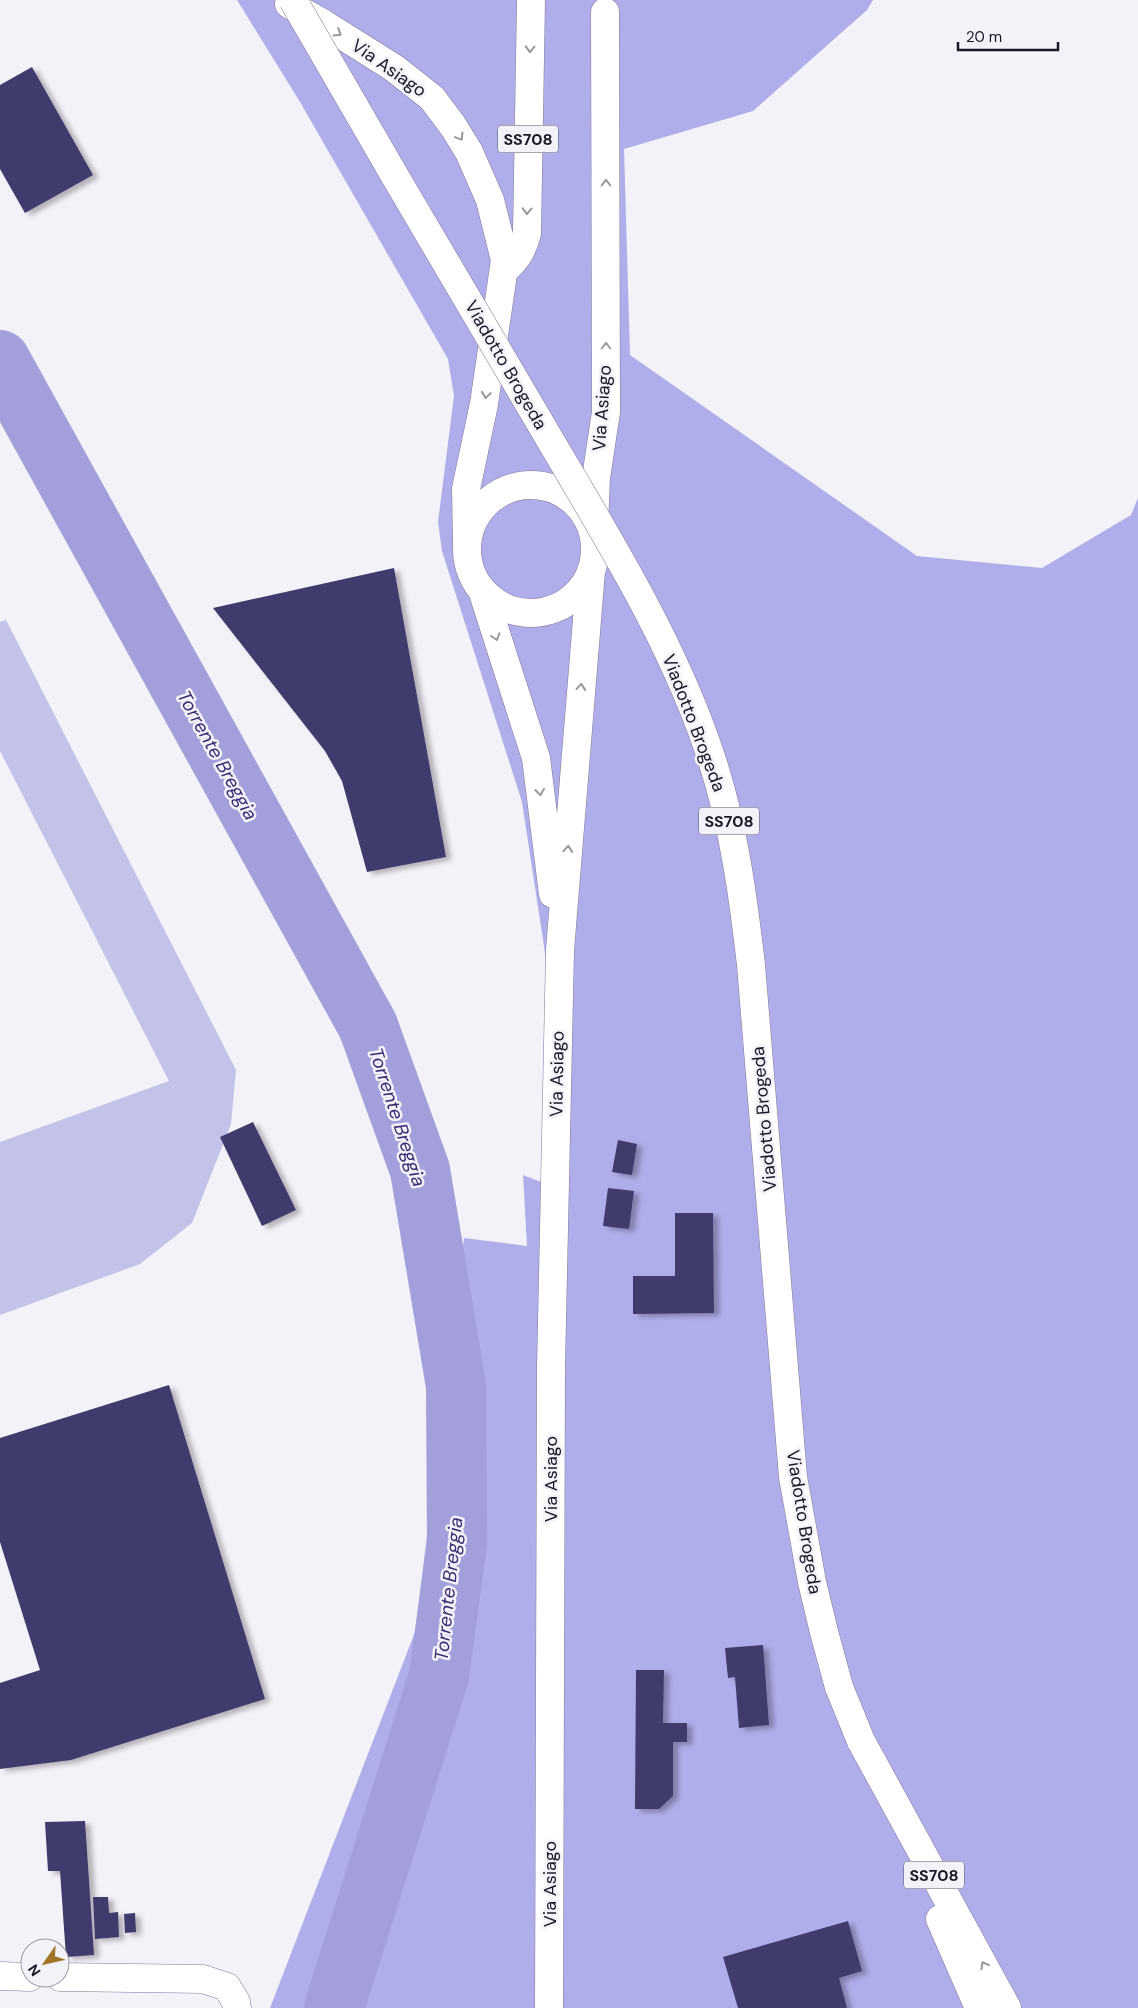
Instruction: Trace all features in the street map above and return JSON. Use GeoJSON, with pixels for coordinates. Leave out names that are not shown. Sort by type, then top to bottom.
{"type":"FeatureCollection","features":[{"type":"Feature","properties":{"kind":"street","name":"Via Asiago"},"geometry":{"type":"LineString","coordinates":[[281,0],[324,24],[394,68],[432,98],[469,152],[490,200],[505,260],[484,404],[466,489],[468,542]]}},
{"type":"Feature","properties":{"kind":"street","name":"Viadotto Brogeda"},"geometry":{"type":"LineString","coordinates":[[293,0],[606,536],[681,679],[713,762],[731,827],[741,882],[751,965],[794,1477],[812,1582],[839,1688],[979,2008]]}},
{"type":"Feature","properties":{"kind":"street","name":"SS708"},"geometry":{"type":"LineString","coordinates":[[504,270],[512,264],[519,254],[527,233],[531,0]]}},
{"type":"Feature","properties":{"kind":"street","name":"Via Asiago"},"geometry":{"type":"LineString","coordinates":[[594,534],[596,478],[606,412],[606,12]]}},
{"type":"Feature","properties":{"kind":"street"},"geometry":{"type":"LineString","coordinates":[[535,485],[551,488],[565,495],[577,504],[594,534],[595,549],[591,571],[585,584],[576,595],[549,611],[535,613],[509,609],[496,602],[482,590],[471,570],[468,542],[474,521],[486,504],[497,495],[520,486],[535,485]]}},
{"type":"Feature","properties":{"kind":"street","name":"Via Asiago"},"geometry":{"type":"LineString","coordinates":[[549,2008],[551,1368],[560,950],[591,571]]}},
{"type":"Feature","properties":{"kind":"street","name":"Via Asiago"},"geometry":{"type":"LineString","coordinates":[[482,590],[536,758],[560,950]]}},
{"type":"Feature","properties":{"kind":"street","name":"Viadotto Brogeda"},"geometry":{"type":"LineString","coordinates":[[862,1741],[1007,2008]]}},
{"type":"Feature","properties":{"kind":"street"},"geometry":{"type":"LineString","coordinates":[[0,1976],[20,1977]]}},
{"type":"Feature","properties":{"kind":"street"},"geometry":{"type":"LineString","coordinates":[[70,1977],[203,1979],[226,1987],[236,2002],[237,2008]]}},
{"type":"Feature","properties":{"kind":"shaded area"},"geometry":{"type":"Polygon","coordinates":[[[237,0],[873,0],[867,10],[753,111],[624,149],[630,355],[917,556],[1042,568],[1131,515],[1138,498],[1138,2008],[270,2008],[415,1632],[464,1238],[527,1246],[523,1175],[541,1182],[547,966],[522,802],[442,551],[438,522],[454,396],[448,359],[300,102],[237,0]]]}},
{"type":"Feature","properties":{"kind":"shaded area"},"geometry":{"type":"Polygon","coordinates":[[[6,620],[236,1070],[231,1124],[192,1223],[140,1264],[0,1315],[0,1142],[169,1081],[0,751],[0,622],[6,620]]]}},
{"type":"Feature","properties":{"kind":"building"},"geometry":{"type":"Polygon","coordinates":[[[32,67],[93,175],[25,213],[0,169],[0,85],[32,67]]]}},
{"type":"Feature","properties":{"kind":"building"},"geometry":{"type":"Polygon","coordinates":[[[394,568],[446,857],[367,872],[342,781],[325,751],[213,608],[394,568]]]}},
{"type":"Feature","properties":{"kind":"building"},"geometry":{"type":"Polygon","coordinates":[[[253,1122],[296,1210],[262,1226],[220,1137],[253,1122]]]}},
{"type":"Feature","properties":{"kind":"building"},"geometry":{"type":"Polygon","coordinates":[[[618,1140],[637,1144],[632,1175],[612,1172],[618,1140]]]}},
{"type":"Feature","properties":{"kind":"building"},"geometry":{"type":"Polygon","coordinates":[[[608,1188],[634,1191],[629,1229],[603,1226],[608,1188]]]}},
{"type":"Feature","properties":{"kind":"building"},"geometry":{"type":"Polygon","coordinates":[[[675,1213],[713,1213],[714,1313],[633,1314],[633,1276],[675,1276],[675,1213]]]}},
{"type":"Feature","properties":{"kind":"building"},"geometry":{"type":"Polygon","coordinates":[[[169,1385],[265,1699],[71,1760],[0,1769],[0,1683],[40,1670],[0,1542],[0,1438],[169,1385]]]}},
{"type":"Feature","properties":{"kind":"building"},"geometry":{"type":"Polygon","coordinates":[[[763,1645],[769,1725],[739,1728],[735,1677],[728,1678],[725,1648],[763,1645]]]}},
{"type":"Feature","properties":{"kind":"building"},"geometry":{"type":"Polygon","coordinates":[[[636,1670],[664,1670],[663,1723],[687,1723],[687,1742],[673,1742],[673,1796],[659,1809],[635,1809],[636,1670]]]}},
{"type":"Feature","properties":{"kind":"building"},"geometry":{"type":"Polygon","coordinates":[[[85,1821],[94,1955],[70,1957],[70,1938],[65,1938],[60,1871],[48,1871],[45,1822],[85,1821]]]}},
{"type":"Feature","properties":{"kind":"building"},"geometry":{"type":"Polygon","coordinates":[[[93,1897],[108,1897],[109,1913],[118,1912],[119,1937],[95,1939],[93,1897]]]}},
{"type":"Feature","properties":{"kind":"building"},"geometry":{"type":"Polygon","coordinates":[[[135,1913],[136,1932],[125,1933],[124,1914],[135,1913]]]}},
{"type":"Feature","properties":{"kind":"building"},"geometry":{"type":"Polygon","coordinates":[[[848,1921],[862,1971],[839,1978],[847,2008],[738,2008],[723,1957],[848,1921]]]}},
{"type":"Feature","properties":{"kind":"waterway","name":"Torrente Breggia"},"geometry":{"type":"LineString","coordinates":[[0,360],[368,1026],[420,1170],[456,1386],[457,1544],[439,1676],[334,2008]]}}]}
